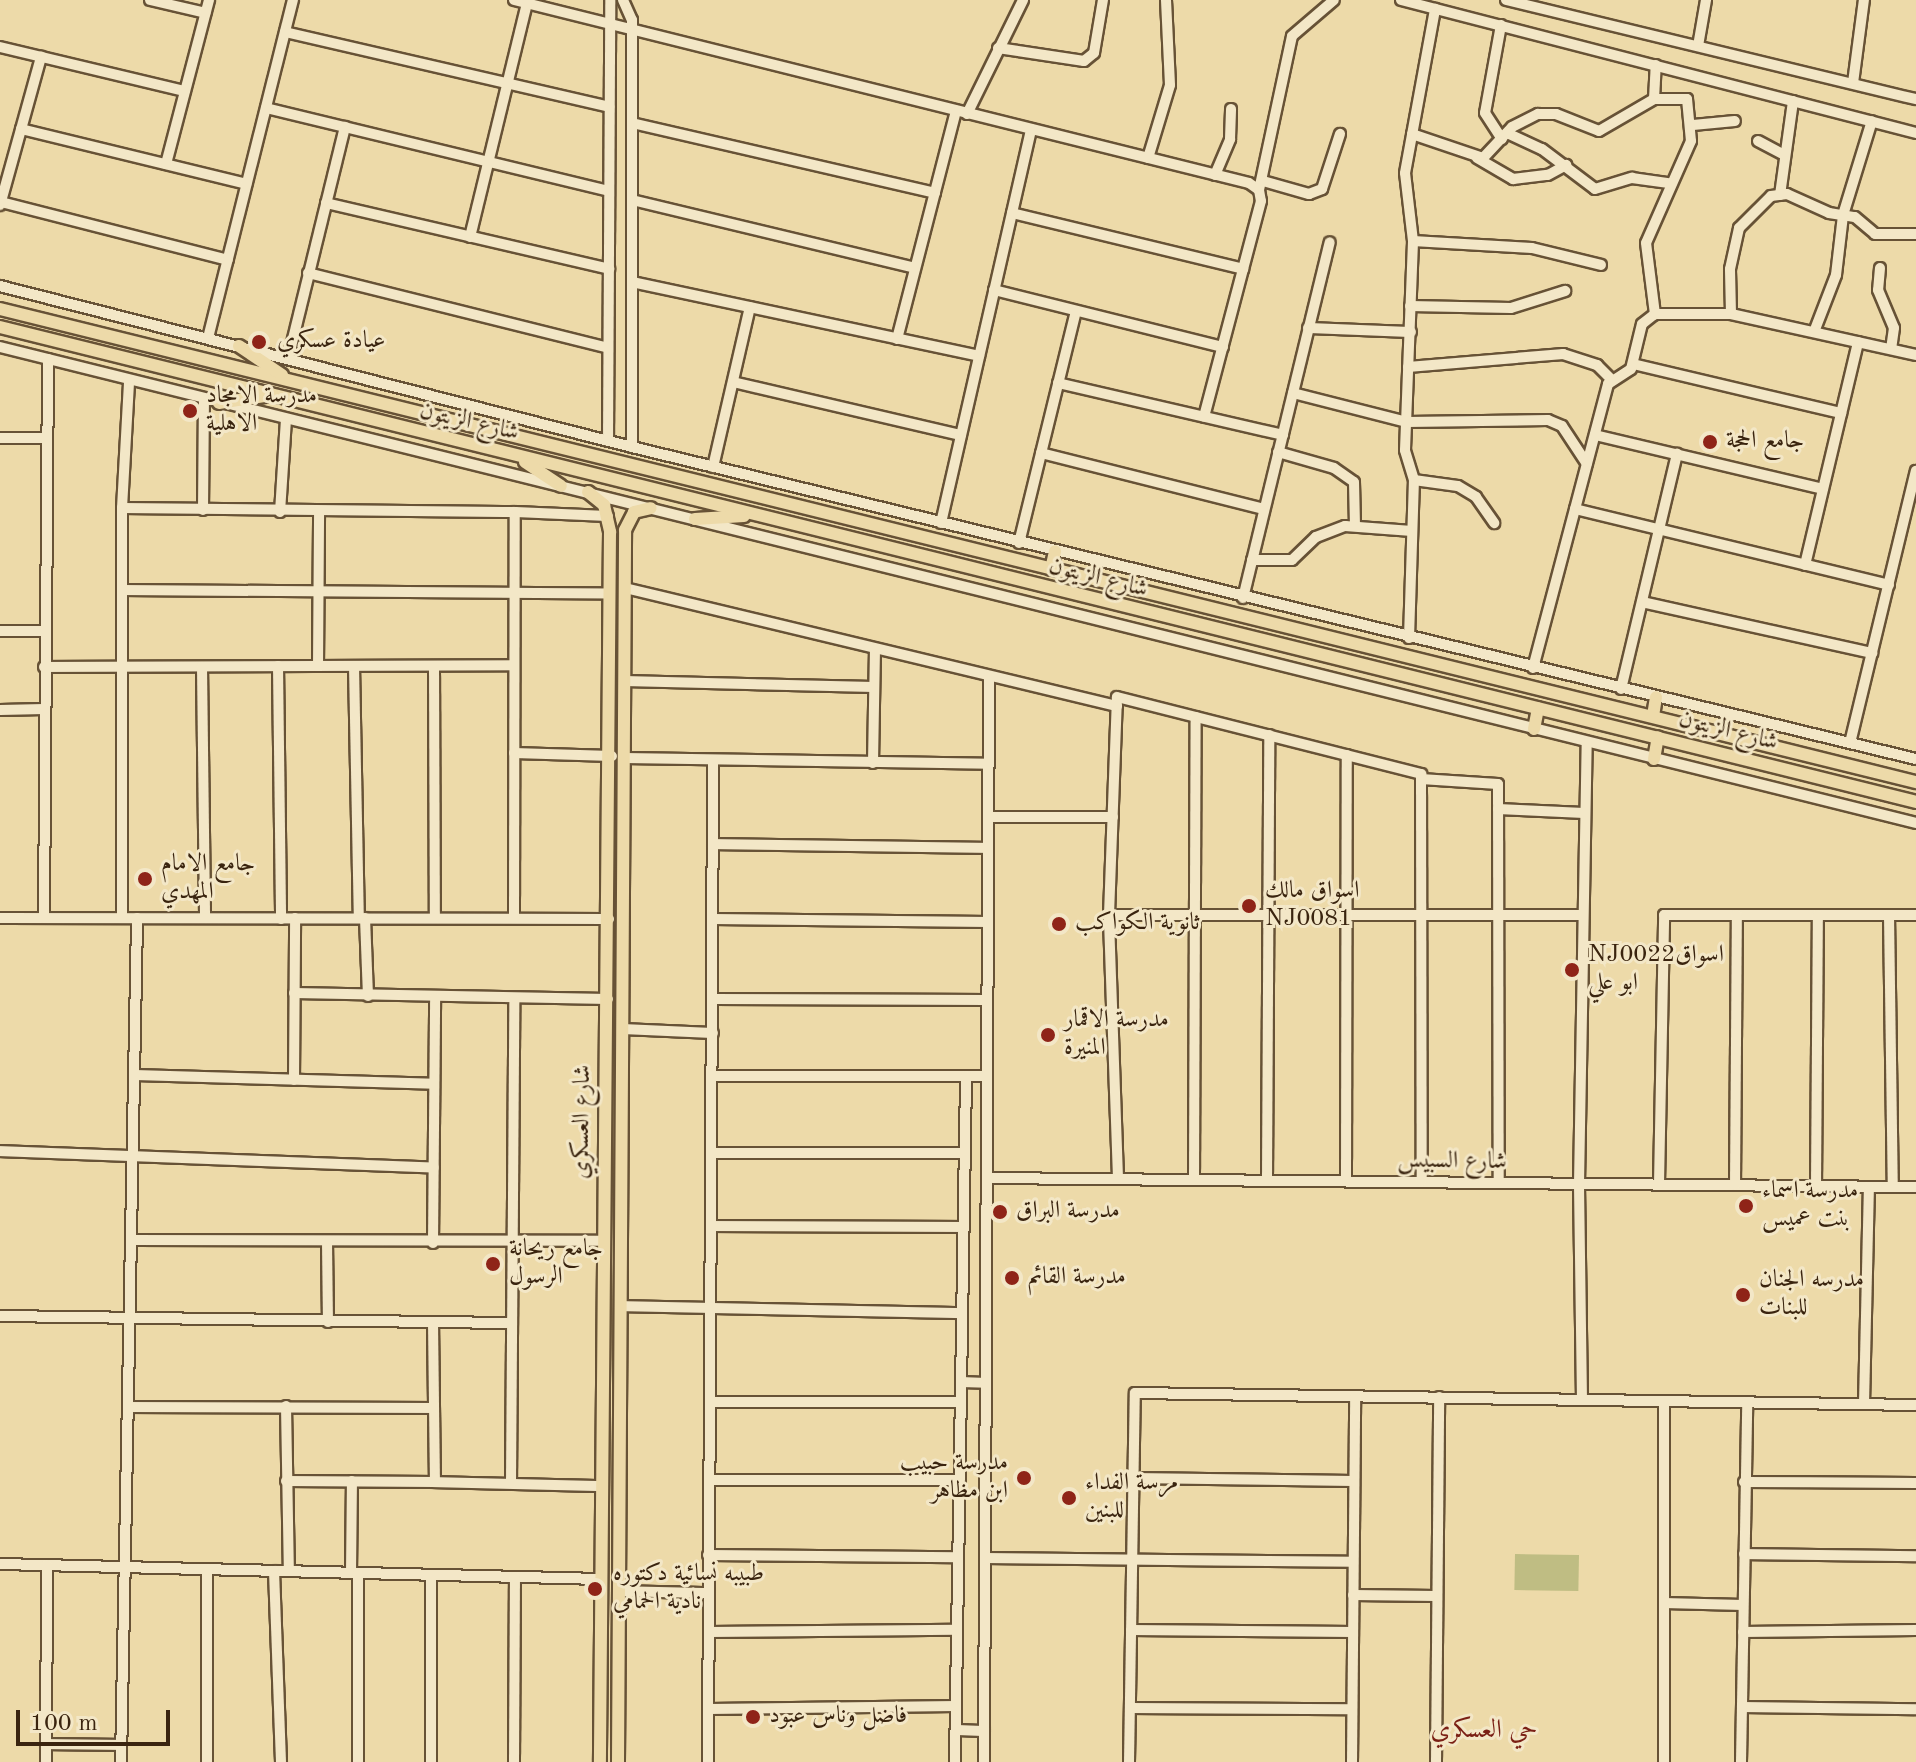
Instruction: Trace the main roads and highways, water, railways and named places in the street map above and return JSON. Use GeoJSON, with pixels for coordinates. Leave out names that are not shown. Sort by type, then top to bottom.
{"type":"FeatureCollection","features":[{"type":"Feature","properties":{"kind":"main road","name":"شارع الزيتون"},"geometry":{"type":"LineString","coordinates":[[0,309],[734,487],[908,534],[1916,782]]}},
{"type":"Feature","properties":{"kind":"main road","name":"شارع الزيتون"},"geometry":{"type":"LineString","coordinates":[[0,327],[904,555],[1916,802]]}},
{"type":"Feature","properties":{"kind":"main road"},"geometry":{"type":"LineString","coordinates":[[239,346],[300,382]]}},
{"type":"Feature","properties":{"kind":"main road"},"geometry":{"type":"LineString","coordinates":[[219,403],[271,396]]}},
{"type":"Feature","properties":{"kind":"main road"},"geometry":{"type":"LineString","coordinates":[[357,417],[365,406],[360,397]]}},
{"type":"Feature","properties":{"kind":"main road"},"geometry":{"type":"LineString","coordinates":[[396,428],[393,413],[402,408]]}},
{"type":"Feature","properties":{"kind":"main road"},"geometry":{"type":"LineString","coordinates":[[536,439],[539,424]]}},
{"type":"Feature","properties":{"kind":"main road"},"geometry":{"type":"LineString","coordinates":[[511,456],[561,486]]}},
{"type":"Feature","properties":{"kind":"main road"},"geometry":{"type":"LineString","coordinates":[[734,487],[737,473]]}},
{"type":"Feature","properties":{"kind":"main road","name":"شارع العسكري"},"geometry":{"type":"LineString","coordinates":[[588,492],[608,516],[610,532],[618,757],[622,1029],[618,1762]]}},
{"type":"Feature","properties":{"kind":"main road"},"geometry":{"type":"LineString","coordinates":[[625,534],[629,516],[651,508]]}},
{"type":"Feature","properties":{"kind":"main road"},"geometry":{"type":"LineString","coordinates":[[695,519],[758,516]]}},
{"type":"Feature","properties":{"kind":"main road"},"geometry":{"type":"LineString","coordinates":[[610,532],[619,522],[625,534]]}},
{"type":"Feature","properties":{"kind":"main road"},"geometry":{"type":"LineString","coordinates":[[860,544],[870,538],[865,523]]}},
{"type":"Feature","properties":{"kind":"main road","name":"شارع العسكري"},"geometry":{"type":"LineString","coordinates":[[600,1762],[603,1241],[609,919],[624,681],[625,534]]}},
{"type":"Feature","properties":{"kind":"main road"},"geometry":{"type":"LineString","coordinates":[[904,555],[900,540],[908,534]]}},
{"type":"Feature","properties":{"kind":"main road"},"geometry":{"type":"LineString","coordinates":[[1051,569],[1055,551]]}},
{"type":"Feature","properties":{"kind":"main road"},"geometry":{"type":"LineString","coordinates":[[1653,716],[1656,697]]}},
{"type":"Feature","properties":{"kind":"main road"},"geometry":{"type":"LineString","coordinates":[[1534,729],[1538,708]]}},
{"type":"Feature","properties":{"kind":"main road"},"geometry":{"type":"LineString","coordinates":[[1654,759],[1658,737]]}},
{"type":"Feature","properties":{"kind":"main road"},"geometry":{"type":"LineString","coordinates":[[1815,777],[1822,769],[1820,758]]}},
{"type":"Feature","properties":{"kind":"main road"},"geometry":{"type":"LineString","coordinates":[[1860,789],[1854,778],[1862,769]]}},
{"type":"Feature","properties":{"kind":"main road"},"geometry":{"type":"LineString","coordinates":[[601,1683],[607,1691],[618,1686]]}},
{"type":"Feature","properties":{"kind":"main road"},"geometry":{"type":"LineString","coordinates":[[601,1719],[612,1715],[618,1722]]}},
{"type":"Feature","properties":{"kind":"place","name":"عيادة عسكري"},"geometry":{"type":"Point","coordinates":[259,342]}},
{"type":"Feature","properties":{"kind":"place","name":"مدرسة الامجاد الاهلية"},"geometry":{"type":"Point","coordinates":[190,411]}},
{"type":"Feature","properties":{"kind":"place","name":"جامع الحجة"},"geometry":{"type":"Point","coordinates":[1710,442]}},
{"type":"Feature","properties":{"kind":"place","name":"جامع الامام المهدي"},"geometry":{"type":"Point","coordinates":[145,879]}},
{"type":"Feature","properties":{"kind":"place","name":"اسواق مالك NJ0081"},"geometry":{"type":"Point","coordinates":[1249,906]}},
{"type":"Feature","properties":{"kind":"place","name":"ثانوية الكواكب"},"geometry":{"type":"Point","coordinates":[1059,924]}},
{"type":"Feature","properties":{"kind":"place","name":"NJ0022اسواق ابو علي"},"geometry":{"type":"Point","coordinates":[1572,970]}},
{"type":"Feature","properties":{"kind":"place","name":"مدرسة الاقمار المنيرة"},"geometry":{"type":"Point","coordinates":[1048,1035]}},
{"type":"Feature","properties":{"kind":"place","name":"مدرسة اسماء بنت عميس"},"geometry":{"type":"Point","coordinates":[1746,1206]}},
{"type":"Feature","properties":{"kind":"place","name":"مدرسة البراق"},"geometry":{"type":"Point","coordinates":[1000,1212]}},
{"type":"Feature","properties":{"kind":"place","name":"جامع ريحانة الرسول"},"geometry":{"type":"Point","coordinates":[493,1264]}},
{"type":"Feature","properties":{"kind":"place","name":"مدرسة القائم"},"geometry":{"type":"Point","coordinates":[1012,1278]}},
{"type":"Feature","properties":{"kind":"place","name":"مدرسه الجنان للبنات"},"geometry":{"type":"Point","coordinates":[1743,1295]}},
{"type":"Feature","properties":{"kind":"place","name":"مدرسة حبيب ابن مظاهر"},"geometry":{"type":"Point","coordinates":[1024,1478]}},
{"type":"Feature","properties":{"kind":"place","name":"مرسة الفداء للبنين"},"geometry":{"type":"Point","coordinates":[1069,1498]}},
{"type":"Feature","properties":{"kind":"place","name":"طبيبه نسائية دكتوره نادية الحمامي"},"geometry":{"type":"Point","coordinates":[595,1589]}},
{"type":"Feature","properties":{"kind":"place","name":"فاضل وناس عبود"},"geometry":{"type":"Point","coordinates":[753,1717]}},
{"type":"Feature","properties":{"kind":"district","name":"حي العسكري"},"geometry":{"type":"Point","coordinates":[1484,1731]}}]}
